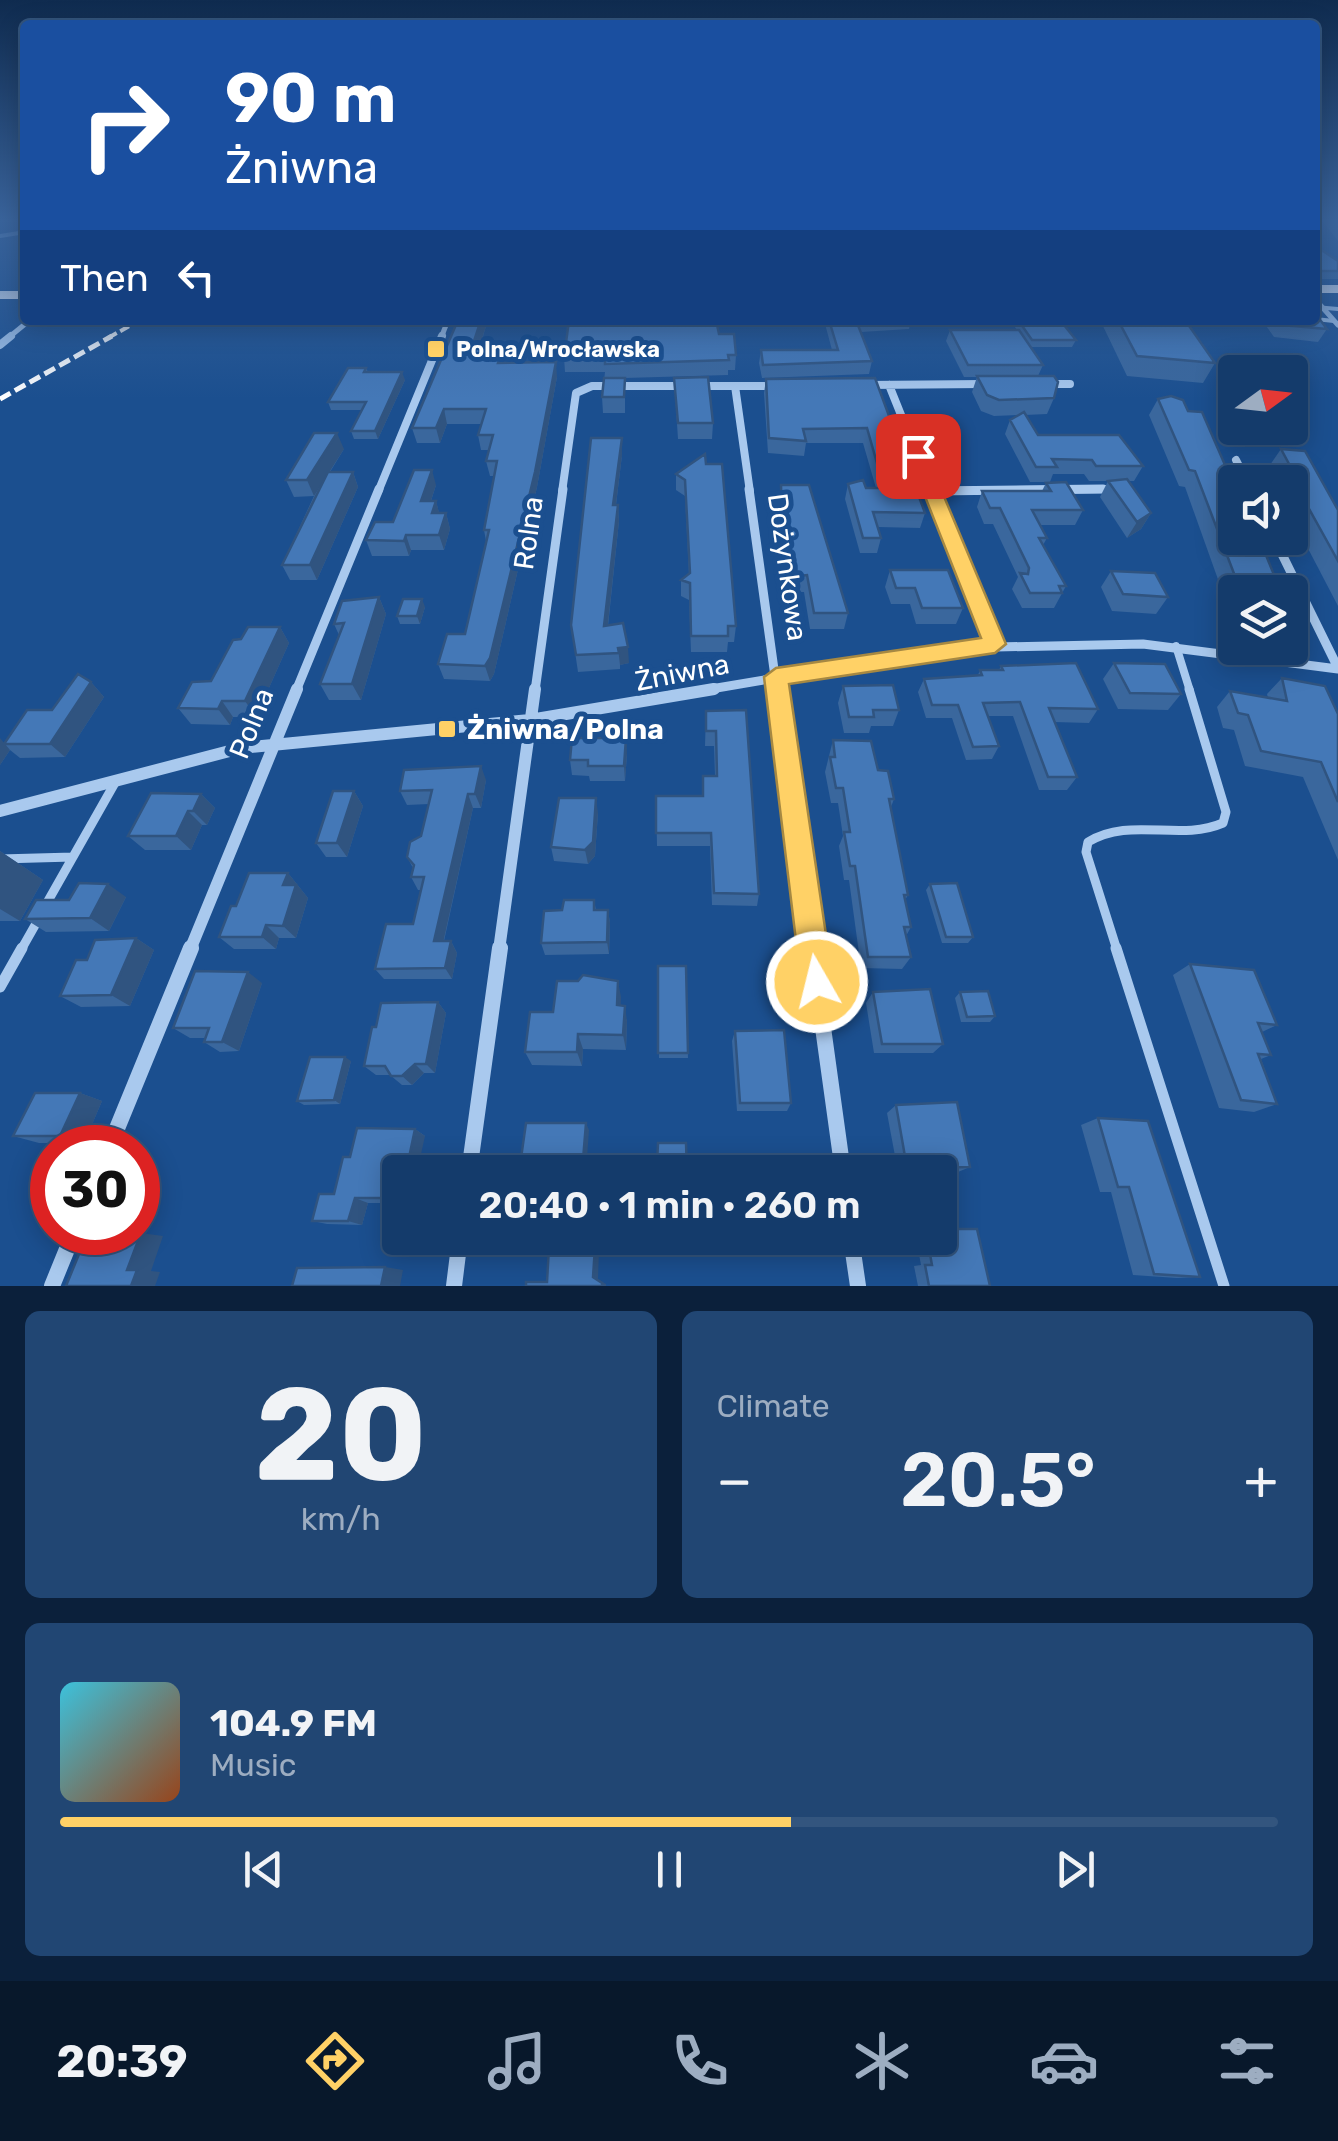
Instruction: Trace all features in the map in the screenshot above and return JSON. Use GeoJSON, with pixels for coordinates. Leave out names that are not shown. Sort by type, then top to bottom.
{"type":"FeatureCollection","features":[{"type":"Feature","properties":{"kind":"street"},"geometry":{"type":"LineString","coordinates":[[0,344],[24,325]]}},
{"type":"Feature","properties":{"kind":"street","name":"Polna"},"geometry":{"type":"LineString","coordinates":[[117,1125],[446,325]]}},
{"type":"Feature","properties":{"kind":"street"},"geometry":{"type":"LineString","coordinates":[[851,386],[998,384]]}},
{"type":"Feature","properties":{"kind":"street"},"geometry":{"type":"LineString","coordinates":[[1034,384],[1070,384]]}},
{"type":"Feature","properties":{"kind":"street"},"geometry":{"type":"LineString","coordinates":[[889,385],[995,644]]}},
{"type":"Feature","properties":{"kind":"street","name":"Rolna"},"geometry":{"type":"LineString","coordinates":[[471,1155],[576,393],[592,386],[793,386]]}},
{"type":"Feature","properties":{"kind":"street","name":"Dożynkowa"},"geometry":{"type":"LineString","coordinates":[[735,386],[840,1155]]}},
{"type":"Feature","properties":{"kind":"street"},"geometry":{"type":"LineString","coordinates":[[1236,460],[1238,465]]}},
{"type":"Feature","properties":{"kind":"street"},"geometry":{"type":"LineString","coordinates":[[932,490],[1114,489]]}},
{"type":"Feature","properties":{"kind":"street"},"geometry":{"type":"LineString","coordinates":[[1282,555],[1338,668]]}},
{"type":"Feature","properties":{"kind":"street","name":"Żniwna"},"geometry":{"type":"LineString","coordinates":[[0,812],[240,748],[530,720],[995,644],[1176,646],[1338,668]]}},
{"type":"Feature","properties":{"kind":"street"},"geometry":{"type":"LineString","coordinates":[[52,1286],[65,1255]]}},
{"type":"Feature","properties":{"kind":"street"},"geometry":{"type":"LineString","coordinates":[[454,1286],[458,1255]]}},
{"type":"Feature","properties":{"kind":"street"},"geometry":{"type":"LineString","coordinates":[[853,1255],[858,1286]]}},
{"type":"Feature","properties":{"kind":"lane"},"geometry":{"type":"LineString","coordinates":[[1176,646],[1226,812],[1223,823],[1201,831],[1106,832],[1088,842],[1086,852],[1224,1286]]}},
{"type":"Feature","properties":{"kind":"lane"},"geometry":{"type":"LineString","coordinates":[[0,987],[116,781]]}},
{"type":"Feature","properties":{"kind":"lane"},"geometry":{"type":"LineString","coordinates":[[0,859],[73,857]]}},
{"type":"Feature","properties":{"kind":"building"},"geometry":{"type":"Polygon","coordinates":[[[1320,320],[1327,329],[1282,325],[1320,325],[1320,320]]]}},
{"type":"Feature","properties":{"kind":"building"},"geometry":{"type":"Polygon","coordinates":[[[456,325],[479,325],[472,347],[503,347],[498,363],[556,362],[535,472],[485,666],[438,664],[447,634],[465,634],[489,530],[484,530],[497,461],[486,461],[493,435],[478,435],[486,409],[444,409],[436,428],[412,428],[456,325]]]}},
{"type":"Feature","properties":{"kind":"building"},"geometry":{"type":"Polygon","coordinates":[[[568,325],[717,325],[719,334],[734,334],[736,355],[728,355],[729,360],[605,364],[605,358],[564,358],[568,325]]]}},
{"type":"Feature","properties":{"kind":"building"},"geometry":{"type":"Polygon","coordinates":[[[830,325],[858,325],[872,361],[763,365],[761,350],[838,350],[830,325]]]}},
{"type":"Feature","properties":{"kind":"building"},"geometry":{"type":"Polygon","coordinates":[[[1022,325],[1064,325],[1076,340],[1032,340],[1022,325]]]}},
{"type":"Feature","properties":{"kind":"building"},"geometry":{"type":"Polygon","coordinates":[[[1121,325],[1188,325],[1215,363],[1137,356],[1121,325]]]}},
{"type":"Feature","properties":{"kind":"building"},"geometry":{"type":"Polygon","coordinates":[[[950,330],[1019,330],[1043,365],[968,365],[950,330]]]}},
{"type":"Feature","properties":{"kind":"building"},"geometry":{"type":"Polygon","coordinates":[[[348,368],[402,372],[375,431],[351,431],[366,402],[328,402],[348,368]]]}},
{"type":"Feature","properties":{"kind":"building"},"geometry":{"type":"Polygon","coordinates":[[[977,376],[1054,376],[1058,382],[1054,398],[999,400],[987,395],[977,376]]]}},
{"type":"Feature","properties":{"kind":"building"},"geometry":{"type":"Polygon","coordinates":[[[708,377],[713,423],[678,423],[674,378],[708,377]]]}},
{"type":"Feature","properties":{"kind":"building"},"geometry":{"type":"Polygon","coordinates":[[[604,378],[625,378],[624,397],[602,397],[604,378]]]}},
{"type":"Feature","properties":{"kind":"building"},"geometry":{"type":"Polygon","coordinates":[[[875,378],[925,513],[873,512],[881,538],[863,538],[848,484],[863,480],[866,488],[884,488],[867,428],[803,429],[806,441],[769,438],[766,379],[875,378]]]}},
{"type":"Feature","properties":{"kind":"building"},"geometry":{"type":"Polygon","coordinates":[[[1171,396],[1183,400],[1188,411],[1202,412],[1225,465],[1218,465],[1218,532],[1195,471],[1189,470],[1158,399],[1171,396]]]}},
{"type":"Feature","properties":{"kind":"building"},"geometry":{"type":"Polygon","coordinates":[[[1024,412],[1038,435],[1119,435],[1143,466],[1096,466],[1092,460],[1052,459],[1057,467],[1036,467],[1010,420],[1024,412]]]}},
{"type":"Feature","properties":{"kind":"building"},"geometry":{"type":"Polygon","coordinates":[[[314,433],[337,433],[307,480],[286,480],[314,433]]]}},
{"type":"Feature","properties":{"kind":"building"},"geometry":{"type":"Polygon","coordinates":[[[591,438],[622,438],[604,626],[623,623],[628,647],[618,648],[619,653],[576,655],[571,625],[591,438]]]}},
{"type":"Feature","properties":{"kind":"building"},"geometry":{"type":"Polygon","coordinates":[[[1281,449],[1305,451],[1338,510],[1338,561],[1308,507],[1308,465],[1290,465],[1281,449]]]}},
{"type":"Feature","properties":{"kind":"building"},"geometry":{"type":"Polygon","coordinates":[[[705,454],[706,464],[722,464],[736,626],[728,626],[728,636],[691,636],[690,583],[681,580],[690,573],[685,480],[676,474],[705,454]]]}},
{"type":"Feature","properties":{"kind":"building"},"geometry":{"type":"Polygon","coordinates":[[[414,470],[432,470],[421,501],[436,501],[432,513],[446,513],[439,535],[406,535],[404,541],[366,540],[375,522],[393,522],[414,470]]]}},
{"type":"Feature","properties":{"kind":"building"},"geometry":{"type":"Polygon","coordinates":[[[328,472],[353,472],[310,565],[282,565],[328,472]]]}},
{"type":"Feature","properties":{"kind":"building"},"geometry":{"type":"Polygon","coordinates":[[[1127,479],[1151,513],[1137,522],[1108,481],[1127,479]]]}},
{"type":"Feature","properties":{"kind":"building"},"geometry":{"type":"Polygon","coordinates":[[[1066,482],[1083,510],[1032,510],[1047,538],[1039,538],[1066,586],[1059,586],[1062,593],[1030,593],[1020,573],[1028,574],[1029,568],[1000,508],[990,508],[982,491],[1051,491],[1046,483],[1066,482]]]}},
{"type":"Feature","properties":{"kind":"building"},"geometry":{"type":"Polygon","coordinates":[[[781,485],[809,485],[848,613],[814,613],[807,575],[798,576],[782,526],[781,485]]]}},
{"type":"Feature","properties":{"kind":"building"},"geometry":{"type":"Polygon","coordinates":[[[1227,555],[1266,555],[1274,575],[1235,575],[1227,555]]]}},
{"type":"Feature","properties":{"kind":"building"},"geometry":{"type":"Polygon","coordinates":[[[890,570],[948,570],[963,608],[922,608],[915,588],[896,588],[890,570]]]}},
{"type":"Feature","properties":{"kind":"building"},"geometry":{"type":"Polygon","coordinates":[[[1111,571],[1155,573],[1168,597],[1123,594],[1111,571]]]}},
{"type":"Feature","properties":{"kind":"building"},"geometry":{"type":"Polygon","coordinates":[[[379,597],[352,684],[320,684],[344,623],[334,624],[342,601],[379,597]]]}},
{"type":"Feature","properties":{"kind":"building"},"geometry":{"type":"Polygon","coordinates":[[[403,599],[422,599],[417,616],[397,616],[403,599]]]}},
{"type":"Feature","properties":{"kind":"building"},"geometry":{"type":"Polygon","coordinates":[[[248,627],[280,627],[245,701],[222,701],[218,709],[178,708],[192,682],[211,681],[233,640],[241,639],[248,627]]]}},
{"type":"Feature","properties":{"kind":"building"},"geometry":{"type":"Polygon","coordinates":[[[1076,663],[1098,709],[1049,708],[1077,777],[1048,777],[1020,702],[983,703],[999,746],[973,747],[958,705],[932,705],[924,679],[982,675],[980,670],[1003,670],[1001,666],[1076,663]]]}},
{"type":"Feature","properties":{"kind":"building"},"geometry":{"type":"Polygon","coordinates":[[[1114,663],[1165,664],[1181,694],[1130,693],[1114,663]]]}},
{"type":"Feature","properties":{"kind":"building"},"geometry":{"type":"Polygon","coordinates":[[[78,674],[91,682],[50,744],[4,744],[27,710],[52,710],[78,674]]]}},
{"type":"Feature","properties":{"kind":"building"},"geometry":{"type":"Polygon","coordinates":[[[1282,678],[1325,686],[1338,714],[1338,802],[1321,762],[1261,751],[1248,715],[1238,713],[1230,691],[1287,701],[1282,678]]]}},
{"type":"Feature","properties":{"kind":"building"},"geometry":{"type":"Polygon","coordinates":[[[893,685],[899,710],[873,710],[874,717],[849,717],[843,686],[893,685]]]}},
{"type":"Feature","properties":{"kind":"building"},"geometry":{"type":"Polygon","coordinates":[[[746,710],[759,894],[714,893],[711,833],[656,833],[656,796],[703,796],[703,776],[717,776],[716,731],[706,731],[706,711],[746,710]]]}},
{"type":"Feature","properties":{"kind":"building"},"geometry":{"type":"Polygon","coordinates":[[[572,738],[626,738],[624,766],[588,766],[588,760],[570,760],[572,738]]]}},
{"type":"Feature","properties":{"kind":"building"},"geometry":{"type":"Polygon","coordinates":[[[833,740],[871,741],[878,770],[888,771],[894,799],[889,799],[908,895],[904,895],[911,927],[904,927],[911,957],[868,957],[855,866],[850,866],[844,832],[850,832],[843,788],[836,788],[830,757],[835,757],[833,740]]]}},
{"type":"Feature","properties":{"kind":"building"},"geometry":{"type":"Polygon","coordinates":[[[481,766],[475,794],[468,794],[434,941],[451,941],[445,968],[375,969],[386,924],[413,924],[424,877],[411,877],[414,865],[407,857],[410,842],[421,836],[432,790],[400,791],[404,770],[481,766]]]}},
{"type":"Feature","properties":{"kind":"building"},"geometry":{"type":"Polygon","coordinates":[[[333,791],[354,791],[337,843],[316,843],[333,791]]]}},
{"type":"Feature","properties":{"kind":"building"},"geometry":{"type":"Polygon","coordinates":[[[151,793],[201,794],[176,836],[128,836],[151,793]]]}},
{"type":"Feature","properties":{"kind":"building"},"geometry":{"type":"Polygon","coordinates":[[[559,798],[596,798],[593,842],[585,850],[551,847],[559,798]]]}},
{"type":"Feature","properties":{"kind":"building"},"geometry":{"type":"Polygon","coordinates":[[[249,873],[288,873],[283,885],[296,885],[283,926],[266,925],[262,937],[219,937],[231,906],[236,906],[249,873]]]}},
{"type":"Feature","properties":{"kind":"building"},"geometry":{"type":"Polygon","coordinates":[[[79,883],[108,884],[90,918],[25,919],[36,900],[69,900],[79,883]]]}},
{"type":"Feature","properties":{"kind":"building"},"geometry":{"type":"Polygon","coordinates":[[[957,883],[973,937],[946,937],[930,884],[957,883]]]}},
{"type":"Feature","properties":{"kind":"building"},"geometry":{"type":"Polygon","coordinates":[[[564,900],[594,900],[594,910],[608,910],[607,942],[541,943],[544,911],[562,910],[564,900]]]}},
{"type":"Feature","properties":{"kind":"building"},"geometry":{"type":"Polygon","coordinates":[[[136,938],[111,995],[60,996],[76,960],[87,960],[95,940],[136,938]]]}},
{"type":"Feature","properties":{"kind":"building"},"geometry":{"type":"Polygon","coordinates":[[[1190,964],[1254,970],[1277,1025],[1258,1023],[1271,1055],[1258,1054],[1277,1104],[1241,1100],[1190,964]]]}},
{"type":"Feature","properties":{"kind":"building"},"geometry":{"type":"Polygon","coordinates":[[[658,966],[686,966],[688,1053],[658,1053],[658,966]]]}},
{"type":"Feature","properties":{"kind":"building"},"geometry":{"type":"Polygon","coordinates":[[[195,971],[248,972],[222,1042],[204,1042],[209,1028],[173,1028],[195,971]]]}},
{"type":"Feature","properties":{"kind":"building"},"geometry":{"type":"Polygon","coordinates":[[[583,975],[618,981],[617,1005],[625,1006],[623,1035],[578,1034],[577,1052],[525,1052],[530,1012],[553,1012],[557,981],[578,981],[583,975]]]}},
{"type":"Feature","properties":{"kind":"building"},"geometry":{"type":"Polygon","coordinates":[[[930,989],[943,1044],[882,1044],[873,992],[930,989]]]}},
{"type":"Feature","properties":{"kind":"building"},"geometry":{"type":"Polygon","coordinates":[[[988,991],[995,1016],[967,1017],[960,992],[988,991]]]}},
{"type":"Feature","properties":{"kind":"building"},"geometry":{"type":"Polygon","coordinates":[[[438,1002],[426,1064],[415,1064],[402,1076],[391,1076],[385,1066],[364,1066],[381,1003],[438,1002]]]}},
{"type":"Feature","properties":{"kind":"building"},"geometry":{"type":"Polygon","coordinates":[[[784,1030],[791,1103],[740,1103],[735,1031],[784,1030]]]}},
{"type":"Feature","properties":{"kind":"building"},"geometry":{"type":"Polygon","coordinates":[[[310,1057],[345,1057],[334,1100],[297,1101],[310,1057]]]}},
{"type":"Feature","properties":{"kind":"building"},"geometry":{"type":"Polygon","coordinates":[[[35,1093],[80,1093],[65,1125],[30,1125],[30,1136],[13,1136],[35,1093]]]}},
{"type":"Feature","properties":{"kind":"building"},"geometry":{"type":"Polygon","coordinates":[[[957,1102],[970,1167],[957,1167],[957,1155],[905,1155],[896,1105],[957,1102]]]}},
{"type":"Feature","properties":{"kind":"building"},"geometry":{"type":"Polygon","coordinates":[[[1098,1118],[1148,1121],[1200,1277],[1154,1274],[1129,1187],[1118,1187],[1098,1118]]]}},
{"type":"Feature","properties":{"kind":"building"},"geometry":{"type":"Polygon","coordinates":[[[526,1123],[586,1123],[583,1155],[521,1155],[526,1123]]]}},
{"type":"Feature","properties":{"kind":"building"},"geometry":{"type":"Polygon","coordinates":[[[357,1128],[415,1129],[410,1155],[382,1155],[382,1198],[355,1198],[348,1221],[312,1221],[319,1194],[334,1194],[343,1157],[350,1157],[357,1128]]]}},
{"type":"Feature","properties":{"kind":"building"},"geometry":{"type":"Polygon","coordinates":[[[658,1143],[686,1143],[686,1155],[657,1155],[658,1143]]]}},
{"type":"Feature","properties":{"kind":"building"},"geometry":{"type":"Polygon","coordinates":[[[957,1229],[977,1229],[990,1286],[929,1286],[925,1265],[932,1265],[930,1255],[957,1255],[957,1229]]]}},
{"type":"Feature","properties":{"kind":"building"},"geometry":{"type":"Polygon","coordinates":[[[79,1255],[133,1255],[127,1270],[137,1270],[131,1286],[66,1286],[79,1255]]]}},
{"type":"Feature","properties":{"kind":"building"},"geometry":{"type":"Polygon","coordinates":[[[549,1255],[594,1255],[593,1277],[602,1286],[526,1286],[526,1282],[547,1282],[549,1255]]]}},
{"type":"Feature","properties":{"kind":"building"},"geometry":{"type":"Polygon","coordinates":[[[385,1267],[381,1286],[292,1286],[297,1268],[385,1267]]]}},
{"type":"Feature","properties":{"kind":"railway"},"geometry":{"type":"LineString","coordinates":[[108,338],[131,325]]}},
{"type":"Feature","properties":{"kind":"railway"},"geometry":{"type":"LineString","coordinates":[[0,399],[112,336]]}},
{"type":"Feature","properties":{"kind":"place","name":"Polna/Wrocławska"},"geometry":{"type":"Point","coordinates":[436,349]}},
{"type":"Feature","properties":{"kind":"place","name":"Żniwna/Polna"},"geometry":{"type":"Point","coordinates":[447,729]}},
{"type":"Feature","properties":{"kind":"route"},"geometry":{"type":"LineString","coordinates":[[817,982],[776,677],[995,644],[918,456]]}}]}
